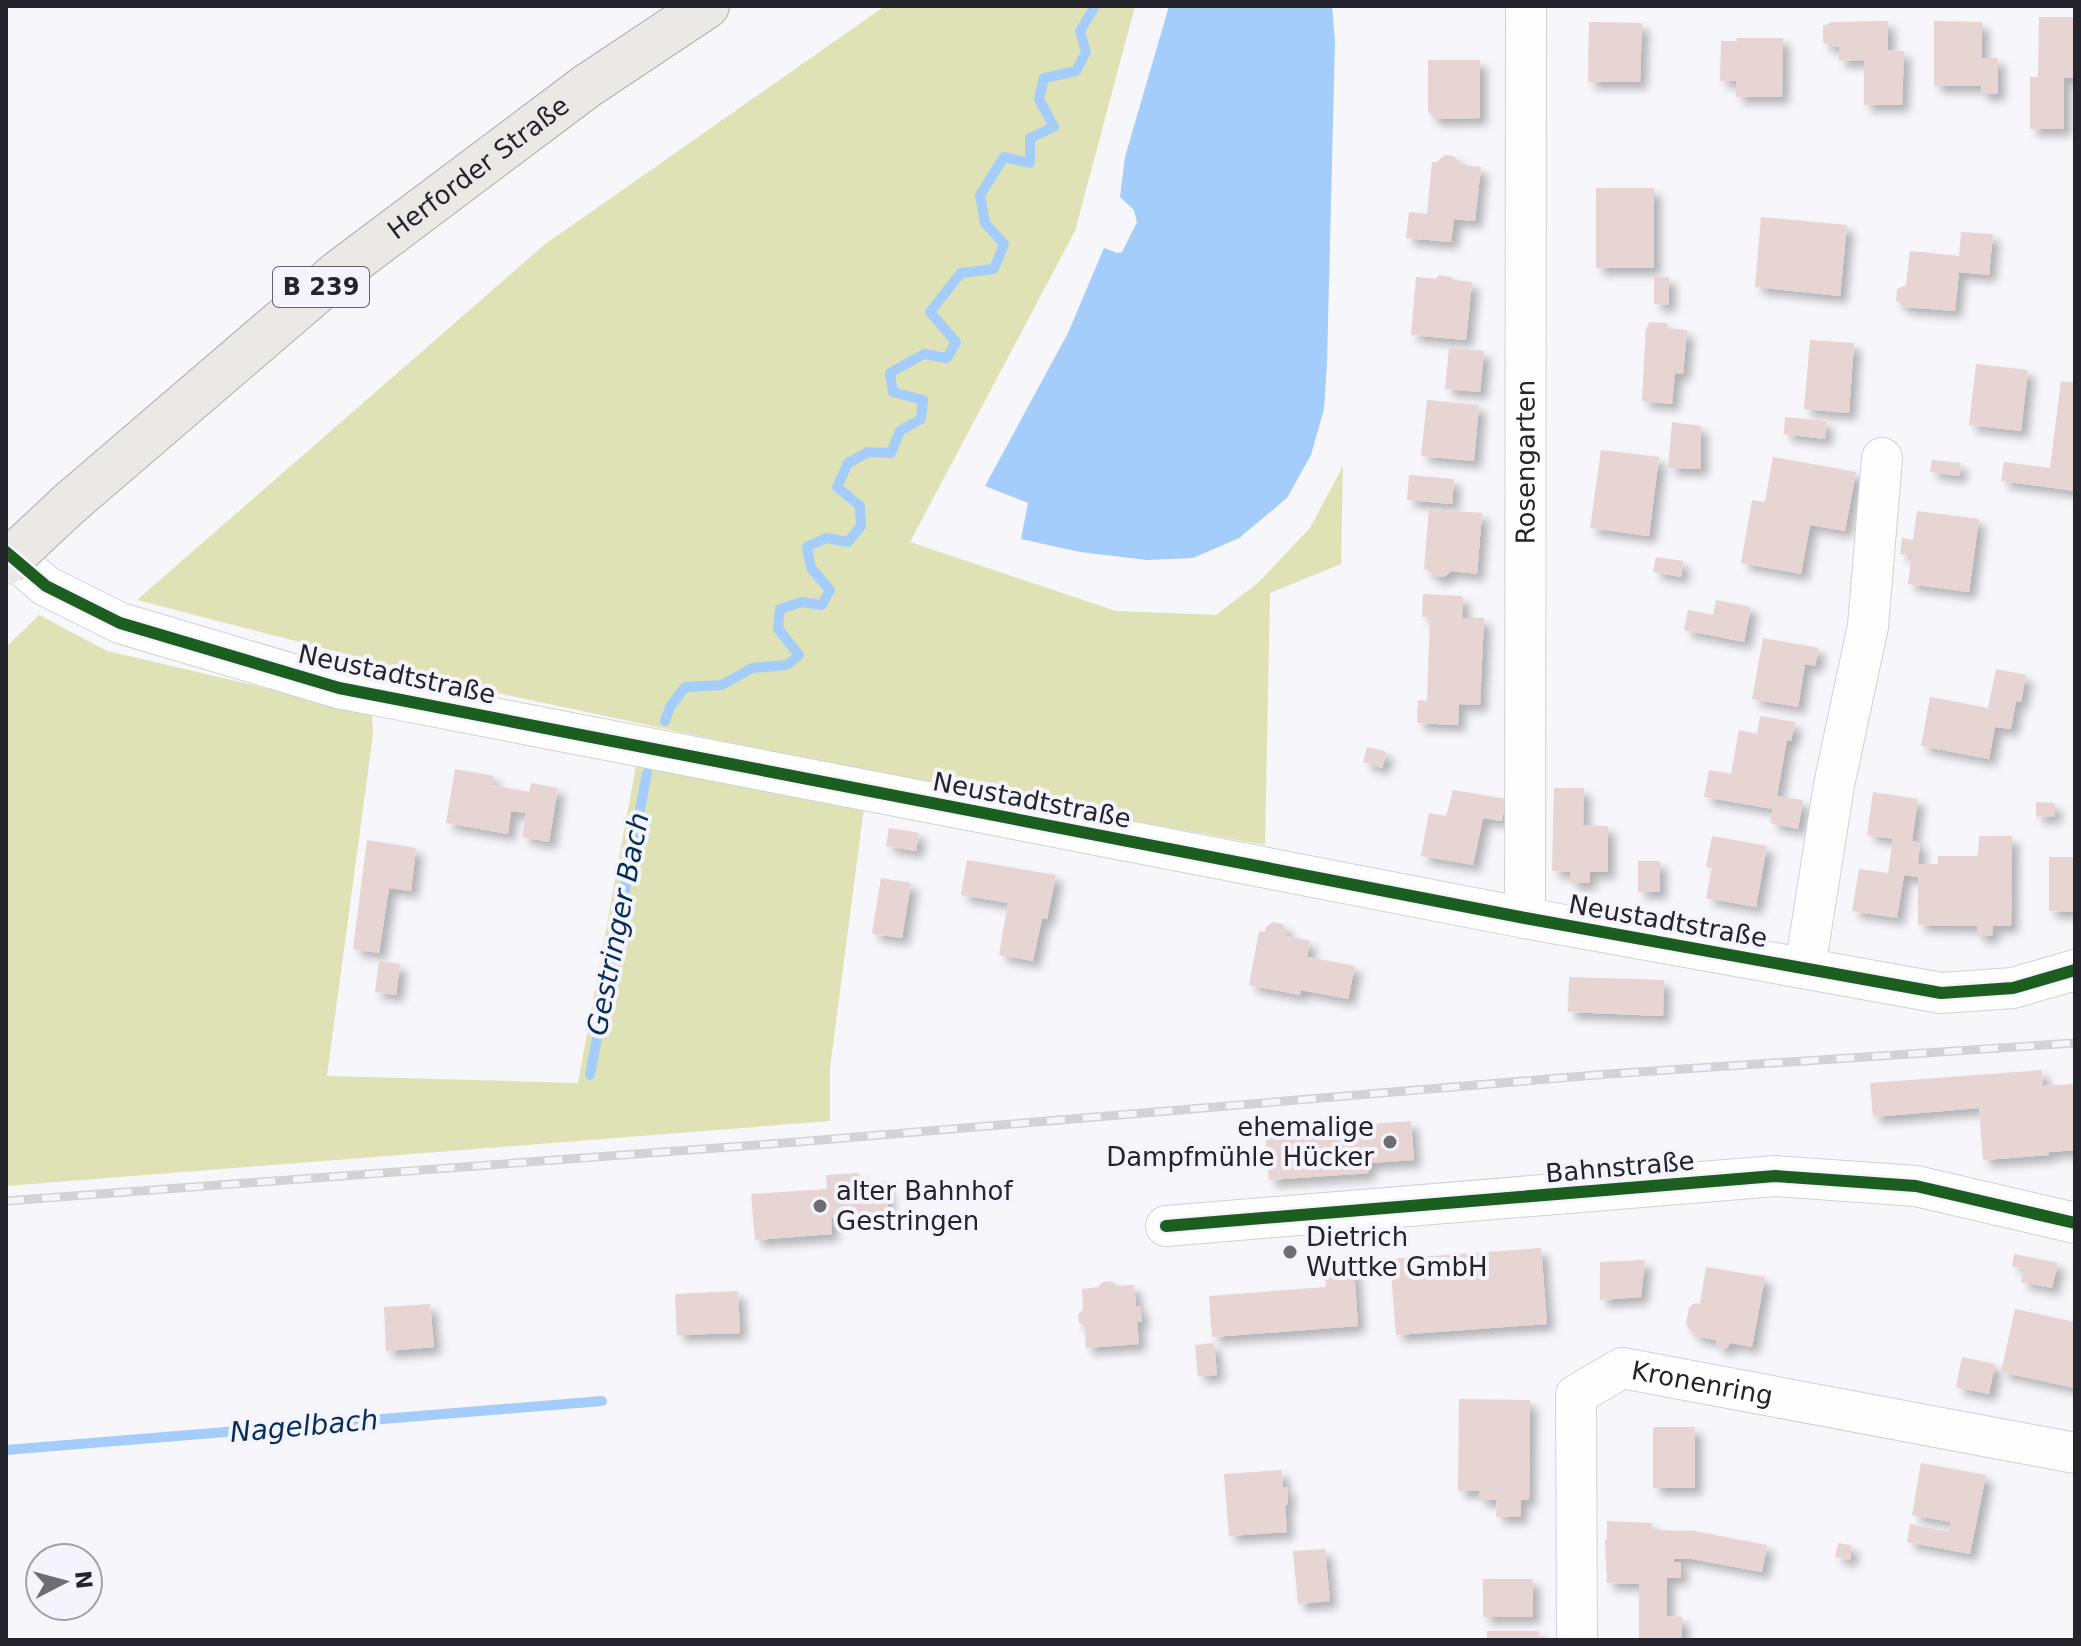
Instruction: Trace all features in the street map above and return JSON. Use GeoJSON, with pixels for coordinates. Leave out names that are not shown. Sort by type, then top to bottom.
{"type":"FeatureCollection","features":[{"type":"Feature","properties":{"kind":"main road","name":"Herforder Straße"},"geometry":{"type":"LineString","coordinates":[[6,563],[69,504],[338,273],[587,86],[707,6]]}},
{"type":"Feature","properties":{"kind":"street","name":"Rosengarten"},"geometry":{"type":"LineString","coordinates":[[1525,918],[1526,6]]}},
{"type":"Feature","properties":{"kind":"street"},"geometry":{"type":"LineString","coordinates":[[1805,968],[1834,785],[1868,626],[1882,458]]}},
{"type":"Feature","properties":{"kind":"street","name":"Neustadtstraße"},"geometry":{"type":"LineString","coordinates":[[6,552],[46,586],[120,623],[339,688],[1525,918],[1941,993],[2013,988],[2075,970]]}},
{"type":"Feature","properties":{"kind":"street","name":"Bahnstraße"},"geometry":{"type":"LineString","coordinates":[[1166,1226],[1775,1176],[1916,1186],[2075,1223]]}},
{"type":"Feature","properties":{"kind":"street","name":"Kronenring"},"geometry":{"type":"LineString","coordinates":[[1577,1640],[1576,1395],[1622,1368],[2075,1453]]}},
{"type":"Feature","properties":{"kind":"green space"},"geometry":{"type":"Polygon","coordinates":[[[885,6],[1135,6],[1075,231],[910,542],[1116,611],[1216,615],[1259,582],[1310,528],[1343,466],[1341,564],[1270,593],[1265,845],[871,773],[493,692],[137,600],[544,245],[885,6]]]}},
{"type":"Feature","properties":{"kind":"green space"},"geometry":{"type":"Polygon","coordinates":[[[39,615],[107,651],[372,713],[373,734],[327,1076],[578,1083],[637,760],[864,808],[830,1068],[830,1121],[6,1186],[6,647],[39,615]]]}},
{"type":"Feature","properties":{"kind":"water"},"geometry":{"type":"Polygon","coordinates":[[[1169,6],[1332,6],[1335,41],[1327,364],[1324,409],[1311,455],[1287,498],[1239,538],[1193,558],[1147,560],[1080,552],[1021,539],[1028,503],[985,486],[1068,333],[1104,248],[1122,252],[1137,222],[1134,210],[1120,197],[1125,157],[1169,6]]]}},
{"type":"Feature","properties":{"kind":"building"},"geometry":{"type":"Polygon","coordinates":[[[2039,17],[2075,17],[2075,78],[2064,78],[2064,129],[2030,129],[2030,77],[2038,77],[2039,17]]]}},
{"type":"Feature","properties":{"kind":"building"},"geometry":{"type":"Polygon","coordinates":[[[1888,21],[1888,50],[1904,51],[1902,105],[1864,105],[1864,60],[1839,61],[1839,47],[1823,42],[1823,26],[1832,22],[1888,21]]]}},
{"type":"Feature","properties":{"kind":"building"},"geometry":{"type":"Polygon","coordinates":[[[1934,21],[1982,22],[1982,58],[1998,58],[1998,94],[1981,94],[1981,86],[1934,86],[1934,21]]]}},
{"type":"Feature","properties":{"kind":"building"},"geometry":{"type":"Polygon","coordinates":[[[1589,22],[1642,23],[1640,82],[1588,82],[1589,22]]]}},
{"type":"Feature","properties":{"kind":"building"},"geometry":{"type":"Polygon","coordinates":[[[1736,38],[1783,38],[1782,97],[1736,97],[1736,81],[1720,81],[1721,41],[1737,41],[1736,38]]]}},
{"type":"Feature","properties":{"kind":"building"},"geometry":{"type":"Polygon","coordinates":[[[1428,60],[1480,60],[1480,118],[1435,119],[1428,111],[1428,60]]]}},
{"type":"Feature","properties":{"kind":"building"},"geometry":{"type":"Polygon","coordinates":[[[1445,155],[1454,156],[1461,165],[1481,167],[1475,221],[1454,219],[1451,242],[1406,238],[1409,212],[1427,214],[1432,162],[1445,155]]]}},
{"type":"Feature","properties":{"kind":"building"},"geometry":{"type":"Polygon","coordinates":[[[1596,188],[1654,188],[1654,268],[1596,268],[1596,188]]]}},
{"type":"Feature","properties":{"kind":"building"},"geometry":{"type":"Polygon","coordinates":[[[1761,217],[1847,225],[1840,296],[1755,287],[1761,217]]]}},
{"type":"Feature","properties":{"kind":"building"},"geometry":{"type":"Polygon","coordinates":[[[1961,232],[1993,234],[1989,275],[1959,272],[1955,311],[1905,307],[1896,301],[1897,289],[1906,285],[1910,251],[1959,256],[1961,232]]]}},
{"type":"Feature","properties":{"kind":"building"},"geometry":{"type":"Polygon","coordinates":[[[1439,275],[1472,282],[1466,340],[1411,335],[1416,277],[1436,279],[1439,275]]]}},
{"type":"Feature","properties":{"kind":"building"},"geometry":{"type":"Polygon","coordinates":[[[1654,276],[1669,277],[1669,305],[1654,304],[1654,276]]]}},
{"type":"Feature","properties":{"kind":"building"},"geometry":{"type":"Polygon","coordinates":[[[1649,322],[1667,323],[1667,328],[1687,330],[1683,374],[1675,373],[1672,404],[1642,401],[1646,326],[1649,322]]]}},
{"type":"Feature","properties":{"kind":"building"},"geometry":{"type":"Polygon","coordinates":[[[1810,340],[1854,343],[1849,413],[1804,409],[1810,340]]]}},
{"type":"Feature","properties":{"kind":"building"},"geometry":{"type":"Polygon","coordinates":[[[1449,348],[1484,351],[1480,392],[1445,389],[1449,348]]]}},
{"type":"Feature","properties":{"kind":"building"},"geometry":{"type":"Polygon","coordinates":[[[1976,364],[2028,370],[2021,431],[1969,425],[1976,364]]]}},
{"type":"Feature","properties":{"kind":"building"},"geometry":{"type":"Polygon","coordinates":[[[2061,381],[2075,383],[2075,491],[2001,481],[2004,462],[2050,468],[2061,381]]]}},
{"type":"Feature","properties":{"kind":"building"},"geometry":{"type":"Polygon","coordinates":[[[1427,400],[1479,405],[1474,461],[1421,456],[1427,400]]]}},
{"type":"Feature","properties":{"kind":"building"},"geometry":{"type":"Polygon","coordinates":[[[1785,417],[1826,421],[1825,439],[1784,434],[1785,417]]]}},
{"type":"Feature","properties":{"kind":"building"},"geometry":{"type":"Polygon","coordinates":[[[1672,422],[1701,426],[1701,469],[1668,468],[1672,422]]]}},
{"type":"Feature","properties":{"kind":"building"},"geometry":{"type":"Polygon","coordinates":[[[1601,450],[1659,457],[1649,536],[1590,528],[1601,450]]]}},
{"type":"Feature","properties":{"kind":"building"},"geometry":{"type":"Polygon","coordinates":[[[1773,457],[1856,472],[1845,531],[1810,525],[1801,574],[1741,563],[1752,500],[1765,502],[1773,457]]]}},
{"type":"Feature","properties":{"kind":"building"},"geometry":{"type":"Polygon","coordinates":[[[1932,460],[1961,463],[1959,476],[1930,472],[1932,460]]]}},
{"type":"Feature","properties":{"kind":"building"},"geometry":{"type":"Polygon","coordinates":[[[1409,475],[1454,479],[1452,504],[1407,500],[1409,475]]]}},
{"type":"Feature","properties":{"kind":"building"},"geometry":{"type":"Polygon","coordinates":[[[1429,509],[1482,513],[1477,574],[1451,571],[1444,577],[1434,577],[1424,569],[1429,509]]]}},
{"type":"Feature","properties":{"kind":"building"},"geometry":{"type":"Polygon","coordinates":[[[1917,511],[1979,519],[1969,592],[1908,584],[1912,555],[1900,554],[1902,538],[1913,540],[1917,511]]]}},
{"type":"Feature","properties":{"kind":"building"},"geometry":{"type":"Polygon","coordinates":[[[1656,557],[1683,561],[1681,577],[1653,572],[1656,557]]]}},
{"type":"Feature","properties":{"kind":"building"},"geometry":{"type":"Polygon","coordinates":[[[1423,594],[1463,596],[1462,618],[1484,618],[1480,705],[1459,704],[1458,725],[1417,723],[1418,700],[1427,701],[1430,618],[1422,617],[1423,594]]]}},
{"type":"Feature","properties":{"kind":"building"},"geometry":{"type":"Polygon","coordinates":[[[1716,600],[1751,607],[1744,642],[1684,630],[1688,610],[1713,615],[1716,600]]]}},
{"type":"Feature","properties":{"kind":"building"},"geometry":{"type":"Polygon","coordinates":[[[1763,638],[1819,648],[1815,666],[1805,664],[1798,707],[1752,699],[1763,638]]]}},
{"type":"Feature","properties":{"kind":"building"},"geometry":{"type":"Polygon","coordinates":[[[1996,669],[2026,675],[2021,702],[2016,701],[2011,729],[1995,727],[1989,759],[1921,746],[1930,697],[1988,708],[1996,669]]]}},
{"type":"Feature","properties":{"kind":"building"},"geometry":{"type":"Polygon","coordinates":[[[1760,716],[1795,722],[1791,741],[1787,740],[1777,796],[1803,800],[1798,829],[1770,823],[1773,809],[1704,797],[1709,770],[1731,774],[1739,730],[1757,734],[1760,716]]]}},
{"type":"Feature","properties":{"kind":"building"},"geometry":{"type":"Polygon","coordinates":[[[1367,747],[1387,752],[1382,768],[1363,762],[1367,747]]]}},
{"type":"Feature","properties":{"kind":"building"},"geometry":{"type":"Polygon","coordinates":[[[455,769],[494,776],[492,785],[529,792],[531,783],[558,788],[549,842],[522,837],[526,813],[511,811],[508,834],[446,823],[455,769]]]}},
{"type":"Feature","properties":{"kind":"building"},"geometry":{"type":"Polygon","coordinates":[[[1554,788],[1584,788],[1583,825],[1608,826],[1608,872],[1590,872],[1589,883],[1570,883],[1570,872],[1552,871],[1554,788]]]}},
{"type":"Feature","properties":{"kind":"building"},"geometry":{"type":"Polygon","coordinates":[[[1453,790],[1506,799],[1502,821],[1483,818],[1473,865],[1421,856],[1429,813],[1446,816],[1453,790]]]}},
{"type":"Feature","properties":{"kind":"building"},"geometry":{"type":"Polygon","coordinates":[[[1873,792],[1918,799],[1912,841],[1920,843],[1918,864],[1938,864],[1938,856],[1978,856],[1979,836],[2012,836],[2011,926],[1993,926],[1992,936],[1977,936],[1977,926],[1918,925],[1918,877],[1904,875],[1897,918],[1852,911],[1859,869],[1888,873],[1893,839],[1867,835],[1873,792]]]}},
{"type":"Feature","properties":{"kind":"building"},"geometry":{"type":"Polygon","coordinates":[[[2036,802],[2055,803],[2055,816],[2036,817],[2036,802]]]}},
{"type":"Feature","properties":{"kind":"building"},"geometry":{"type":"Polygon","coordinates":[[[889,828],[919,833],[916,851],[886,846],[889,828]]]}},
{"type":"Feature","properties":{"kind":"building"},"geometry":{"type":"Polygon","coordinates":[[[1712,836],[1767,846],[1756,907],[1706,898],[1712,868],[1706,867],[1712,836]]]}},
{"type":"Feature","properties":{"kind":"building"},"geometry":{"type":"Polygon","coordinates":[[[367,840],[416,848],[411,891],[389,888],[379,953],[353,949],[367,840]]]}},
{"type":"Feature","properties":{"kind":"building"},"geometry":{"type":"Polygon","coordinates":[[[2049,857],[2075,857],[2073,912],[2049,911],[2049,857]]]}},
{"type":"Feature","properties":{"kind":"building"},"geometry":{"type":"Polygon","coordinates":[[[967,860],[1056,875],[1047,919],[1042,918],[1033,961],[999,955],[1008,903],[961,895],[967,860]]]}},
{"type":"Feature","properties":{"kind":"building"},"geometry":{"type":"Polygon","coordinates":[[[1638,861],[1660,861],[1660,892],[1638,892],[1638,861]]]}},
{"type":"Feature","properties":{"kind":"building"},"geometry":{"type":"Polygon","coordinates":[[[881,878],[911,883],[902,938],[872,934],[881,878]]]}},
{"type":"Feature","properties":{"kind":"building"},"geometry":{"type":"Polygon","coordinates":[[[1273,922],[1282,924],[1287,931],[1286,936],[1310,941],[1307,957],[1355,966],[1348,999],[1301,990],[1300,995],[1249,985],[1259,931],[1265,932],[1273,922]]]}},
{"type":"Feature","properties":{"kind":"building"},"geometry":{"type":"Polygon","coordinates":[[[379,961],[400,964],[396,995],[375,992],[379,961]]]}},
{"type":"Feature","properties":{"kind":"building"},"geometry":{"type":"Polygon","coordinates":[[[1569,977],[1664,980],[1663,1016],[1568,1012],[1569,977]]]}},
{"type":"Feature","properties":{"kind":"building"},"geometry":{"type":"Polygon","coordinates":[[[2042,1070],[2043,1086],[2075,1084],[2075,1150],[1983,1160],[1979,1108],[1873,1117],[1870,1083],[2042,1070]]]}},
{"type":"Feature","properties":{"kind":"building"},"geometry":{"type":"Polygon","coordinates":[[[1411,1121],[1414,1160],[1368,1163],[1369,1173],[1269,1180],[1265,1132],[1411,1121]]]}},
{"type":"Feature","properties":{"kind":"building","name":"alter Bahnhof Gestringen"},"geometry":{"type":"Polygon","coordinates":[[[859,1173],[860,1184],[886,1181],[889,1218],[831,1218],[832,1234],[755,1240],[751,1194],[827,1189],[826,1175],[859,1173]]]}},
{"type":"Feature","properties":{"kind":"building"},"geometry":{"type":"Polygon","coordinates":[[[1541,1248],[1547,1324],[1396,1335],[1390,1259],[1541,1248]]]}},
{"type":"Feature","properties":{"kind":"building"},"geometry":{"type":"Polygon","coordinates":[[[2014,1254],[2058,1263],[2052,1288],[2021,1282],[2024,1268],[2012,1266],[2014,1254]]]}},
{"type":"Feature","properties":{"kind":"building"},"geometry":{"type":"Polygon","coordinates":[[[1645,1260],[1641,1297],[1600,1300],[1600,1262],[1645,1260]]]}},
{"type":"Feature","properties":{"kind":"building"},"geometry":{"type":"Polygon","coordinates":[[[1706,1267],[1765,1277],[1752,1347],[1731,1343],[1725,1349],[1720,1348],[1716,1340],[1694,1336],[1695,1331],[1686,1324],[1689,1307],[1700,1304],[1706,1267]]]}},
{"type":"Feature","properties":{"kind":"building"},"geometry":{"type":"Polygon","coordinates":[[[1354,1269],[1358,1326],[1212,1337],[1209,1296],[1326,1287],[1325,1272],[1354,1269]]]}},
{"type":"Feature","properties":{"kind":"building"},"geometry":{"type":"Polygon","coordinates":[[[1112,1281],[1117,1286],[1134,1285],[1136,1306],[1140,1306],[1142,1322],[1137,1322],[1139,1344],[1086,1348],[1085,1328],[1079,1323],[1078,1315],[1083,1309],[1082,1289],[1112,1281]]]}},
{"type":"Feature","properties":{"kind":"building"},"geometry":{"type":"Polygon","coordinates":[[[738,1291],[740,1333],[677,1335],[675,1294],[738,1291]]]}},
{"type":"Feature","properties":{"kind":"building"},"geometry":{"type":"Polygon","coordinates":[[[430,1304],[434,1347],[386,1351],[384,1307],[430,1304]]]}},
{"type":"Feature","properties":{"kind":"building"},"geometry":{"type":"Polygon","coordinates":[[[2015,1309],[2075,1322],[2075,1388],[2001,1372],[2015,1309]]]}},
{"type":"Feature","properties":{"kind":"building"},"geometry":{"type":"Polygon","coordinates":[[[1214,1343],[1217,1375],[1198,1376],[1195,1345],[1214,1343]]]}},
{"type":"Feature","properties":{"kind":"building"},"geometry":{"type":"Polygon","coordinates":[[[1962,1357],[1995,1364],[1989,1394],[1956,1387],[1962,1357]]]}},
{"type":"Feature","properties":{"kind":"building"},"geometry":{"type":"Polygon","coordinates":[[[1459,1399],[1530,1400],[1529,1500],[1521,1500],[1521,1517],[1496,1517],[1497,1500],[1479,1500],[1480,1491],[1458,1491],[1459,1399]]]}},
{"type":"Feature","properties":{"kind":"building"},"geometry":{"type":"Polygon","coordinates":[[[1653,1427],[1695,1427],[1695,1488],[1653,1488],[1653,1427]]]}},
{"type":"Feature","properties":{"kind":"building"},"geometry":{"type":"Polygon","coordinates":[[[1921,1463],[1986,1475],[1970,1554],[1907,1542],[1910,1524],[1949,1532],[1951,1522],[1912,1515],[1921,1463]]]}},
{"type":"Feature","properties":{"kind":"building"},"geometry":{"type":"Polygon","coordinates":[[[1282,1470],[1283,1487],[1287,1487],[1287,1532],[1229,1536],[1224,1474],[1282,1470]]]}},
{"type":"Feature","properties":{"kind":"building"},"geometry":{"type":"Polygon","coordinates":[[[1607,1521],[1652,1523],[1652,1530],[1694,1531],[1767,1545],[1762,1572],[1692,1559],[1674,1559],[1674,1562],[1681,1562],[1681,1578],[1667,1578],[1667,1616],[1682,1617],[1682,1640],[1639,1640],[1639,1584],[1607,1583],[1607,1521]]]}},
{"type":"Feature","properties":{"kind":"building"},"geometry":{"type":"Polygon","coordinates":[[[1838,1543],[1851,1545],[1851,1560],[1835,1557],[1838,1543]]]}},
{"type":"Feature","properties":{"kind":"building"},"geometry":{"type":"Polygon","coordinates":[[[1325,1549],[1330,1601],[1298,1604],[1293,1551],[1325,1549]]]}},
{"type":"Feature","properties":{"kind":"building"},"geometry":{"type":"Polygon","coordinates":[[[1483,1579],[1533,1579],[1533,1617],[1483,1617],[1483,1579]]]}},
{"type":"Feature","properties":{"kind":"building"},"geometry":{"type":"Polygon","coordinates":[[[1487,1631],[1539,1631],[1538,1640],[1487,1640],[1487,1631]]]}},
{"type":"Feature","properties":{"kind":"waterway","name":"Gestringer Bach"},"geometry":{"type":"LineString","coordinates":[[665,721],[670,707],[685,687],[722,685],[752,668],[787,665],[799,655],[778,629],[780,609],[802,602],[822,605],[830,590],[811,568],[807,547],[826,538],[848,542],[861,526],[860,506],[837,487],[848,463],[868,452],[891,453],[900,431],[921,419],[923,400],[893,392],[890,373],[924,354],[947,358],[956,342],[930,312],[961,273],[994,269],[1004,244],[985,223],[980,195],[1004,157],[1030,163],[1030,138],[1054,127],[1039,99],[1044,78],[1076,71],[1086,52],[1080,31],[1095,6]]}},
{"type":"Feature","properties":{"kind":"waterway","name":"Gestringer Bach"},"geometry":{"type":"LineString","coordinates":[[590,1075],[647,773]]}},
{"type":"Feature","properties":{"kind":"waterway","name":"Nagelbach"},"geometry":{"type":"LineString","coordinates":[[6,1450],[602,1401]]}},
{"type":"Feature","properties":{"kind":"railway"},"geometry":{"type":"LineString","coordinates":[[6,1201],[797,1142],[1608,1074],[2075,1043]]}},
{"type":"Feature","properties":{"kind":"cycle path"},"geometry":{"type":"LineString","coordinates":[[6,552],[46,586],[120,623],[339,688],[1525,918],[1941,993],[2013,988],[2075,970]]}},
{"type":"Feature","properties":{"kind":"cycle path"},"geometry":{"type":"LineString","coordinates":[[1166,1226],[1775,1176],[1916,1186],[2075,1223]]}},
{"type":"Feature","properties":{"kind":"place","name":"ehemalige Dampfmühle Hücker"},"geometry":{"type":"Point","coordinates":[1390,1142]}},
{"type":"Feature","properties":{"kind":"place","name":"alter Bahnhof Gestringen"},"geometry":{"type":"Point","coordinates":[820,1206]}},
{"type":"Feature","properties":{"kind":"place","name":"Dietrich Wuttke GmbH"},"geometry":{"type":"Point","coordinates":[1290,1252]}}]}
